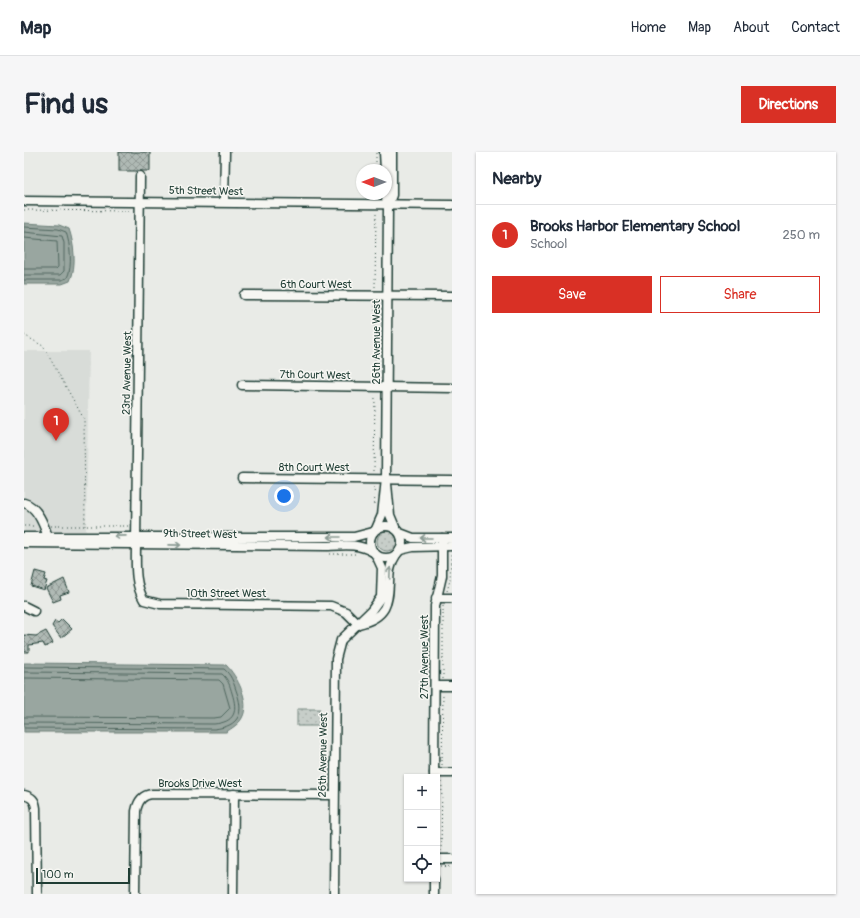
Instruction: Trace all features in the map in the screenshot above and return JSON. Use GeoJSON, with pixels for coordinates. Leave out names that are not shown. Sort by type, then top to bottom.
{"type":"FeatureCollection","features":[{"type":"Feature","properties":{"kind":"street"},"geometry":{"type":"LineString","coordinates":[[224,202],[225,152]]}},
{"type":"Feature","properties":{"kind":"street"},"geometry":{"type":"LineString","coordinates":[[384,152],[385,164]]}},
{"type":"Feature","properties":{"kind":"street","name":"26th Avenue West"},"geometry":{"type":"LineString","coordinates":[[388,205],[392,195],[392,152]]}},
{"type":"Feature","properties":{"kind":"street","name":"23rd Avenue West"},"geometry":{"type":"LineString","coordinates":[[136,540],[140,176]]}},
{"type":"Feature","properties":{"kind":"street","name":"26th Avenue West"},"geometry":{"type":"LineString","coordinates":[[374,530],[382,515],[386,479],[388,296],[388,205],[387,200]]}},
{"type":"Feature","properties":{"kind":"street","name":"5th Street West"},"geometry":{"type":"LineString","coordinates":[[24,201],[452,205]]}},
{"type":"Feature","properties":{"kind":"street","name":"6th Court West"},"geometry":{"type":"LineString","coordinates":[[244,295],[452,296]]}},
{"type":"Feature","properties":{"kind":"street","name":"7th Court West"},"geometry":{"type":"LineString","coordinates":[[242,385],[452,388]]}},
{"type":"Feature","properties":{"kind":"street","name":"8th Court West"},"geometry":{"type":"LineString","coordinates":[[242,478],[452,480]]}},
{"type":"Feature","properties":{"kind":"street","name":"26th Avenue West"},"geometry":{"type":"LineString","coordinates":[[386,479],[389,495],[390,515],[397,530]]}},
{"type":"Feature","properties":{"kind":"street"},"geometry":{"type":"LineString","coordinates":[[24,503],[28,504],[34,509],[44,526],[48,537]]}},
{"type":"Feature","properties":{"kind":"street"},"geometry":{"type":"LineString","coordinates":[[452,538],[442,542],[413,547],[384,558],[375,553],[370,542],[374,530],[385,525],[412,538],[442,542],[452,546]]}},
{"type":"Feature","properties":{"kind":"street","name":"9th Street West"},"geometry":{"type":"LineString","coordinates":[[24,543],[354,537],[374,530]]}},
{"type":"Feature","properties":{"kind":"street"},"geometry":{"type":"LineString","coordinates":[[397,530],[402,542],[398,552]]}},
{"type":"Feature","properties":{"kind":"street","name":"9th Street West"},"geometry":{"type":"LineString","coordinates":[[24,537],[351,545],[364,547],[375,553]]}},
{"type":"Feature","properties":{"kind":"street","name":"10th Street West"},"geometry":{"type":"LineString","coordinates":[[136,540],[136,583],[144,600],[160,604],[322,604],[339,608],[346,612],[358,624]]}},
{"type":"Feature","properties":{"kind":"street","name":"27th Avenue West"},"geometry":{"type":"LineString","coordinates":[[437,774],[444,686],[435,606],[440,600],[442,542]]}},
{"type":"Feature","properties":{"kind":"street","name":"26th Avenue West"},"geometry":{"type":"LineString","coordinates":[[358,624],[368,622],[376,617],[386,604],[390,588],[390,568],[398,552]]}},
{"type":"Feature","properties":{"kind":"street","name":"26th Avenue West"},"geometry":{"type":"LineString","coordinates":[[334,894],[336,660],[341,640],[377,605],[380,597],[382,568],[375,553]]}},
{"type":"Feature","properties":{"kind":"street"},"geometry":{"type":"LineString","coordinates":[[440,600],[452,598]]}},
{"type":"Feature","properties":{"kind":"street"},"geometry":{"type":"LineString","coordinates":[[24,606],[34,611]]}},
{"type":"Feature","properties":{"kind":"street"},"geometry":{"type":"LineString","coordinates":[[437,774],[452,773]]}},
{"type":"Feature","properties":{"kind":"street","name":"Brooks Drive West"},"geometry":{"type":"LineString","coordinates":[[135,894],[136,810],[140,800],[152,794],[334,795]]}},
{"type":"Feature","properties":{"kind":"street"},"geometry":{"type":"LineString","coordinates":[[233,894],[234,794]]}},
{"type":"Feature","properties":{"kind":"street"},"geometry":{"type":"LineString","coordinates":[[24,795],[31,797],[35,802],[36,808],[36,894]]}},
{"type":"Feature","properties":{"kind":"street"},"geometry":{"type":"LineString","coordinates":[[440,859],[452,859]]}},
{"type":"Feature","properties":{"kind":"street"},"geometry":{"type":"LineString","coordinates":[[434,882],[434,894]]}},
{"type":"Feature","properties":{"kind":"path"},"geometry":{"type":"LineString","coordinates":[[376,152],[376,164]]}},
{"type":"Feature","properties":{"kind":"path"},"geometry":{"type":"LineString","coordinates":[[374,474],[376,205]]}},
{"type":"Feature","properties":{"kind":"path"},"geometry":{"type":"LineString","coordinates":[[24,210],[132,211]]}},
{"type":"Feature","properties":{"kind":"path"},"geometry":{"type":"LineString","coordinates":[[24,335],[42,346],[84,419],[85,526]]}},
{"type":"Feature","properties":{"kind":"path"},"geometry":{"type":"LineString","coordinates":[[374,483],[376,508]]}},
{"type":"Feature","properties":{"kind":"path"},"geometry":{"type":"LineString","coordinates":[[24,526],[130,526]]}},
{"type":"Feature","properties":{"kind":"path"},"geometry":{"type":"LineString","coordinates":[[324,554],[359,554]]}},
{"type":"Feature","properties":{"kind":"path"},"geometry":{"type":"LineString","coordinates":[[437,774],[444,686],[440,600]]}},
{"type":"Feature","properties":{"kind":"path"},"geometry":{"type":"LineString","coordinates":[[438,810],[439,846]]}},
{"type":"Feature","properties":{"kind":"path"},"geometry":{"type":"LineString","coordinates":[[440,863],[441,867],[452,867]]}},
{"type":"Feature","properties":{"kind":"shaded area"},"geometry":{"type":"Polygon","coordinates":[[[24,351],[89,351],[86,531],[24,531],[24,351]]]}},
{"type":"Feature","properties":{"kind":"shaded area"},"geometry":{"type":"Polygon","coordinates":[[[383,531],[391,531],[397,537],[397,545],[391,551],[383,551],[377,545],[377,537],[383,531]]]}},
{"type":"Feature","properties":{"kind":"shaded area"},"geometry":{"type":"Polygon","coordinates":[[[297,709],[320,709],[319,726],[297,726],[297,709]]]}},
{"type":"Feature","properties":{"kind":"water"},"geometry":{"type":"Polygon","coordinates":[[[24,223],[59,225],[69,229],[74,255],[74,269],[70,281],[62,284],[24,284],[24,223]]]}},
{"type":"Feature","properties":{"kind":"water"},"geometry":{"type":"Polygon","coordinates":[[[24,663],[226,665],[242,690],[245,705],[244,712],[239,722],[226,732],[24,732],[24,663]]]}},
{"type":"Feature","properties":{"kind":"building"},"geometry":{"type":"Polygon","coordinates":[[[119,152],[150,152],[150,171],[119,171],[119,152]]]}},
{"type":"Feature","properties":{"kind":"building"},"geometry":{"type":"Polygon","coordinates":[[[35,571],[46,574],[44,580],[47,581],[44,590],[31,586],[35,571]]]}},
{"type":"Feature","properties":{"kind":"building"},"geometry":{"type":"Polygon","coordinates":[[[64,579],[69,592],[60,595],[61,599],[53,602],[46,588],[64,579]]]}},
{"type":"Feature","properties":{"kind":"building"},"geometry":{"type":"Polygon","coordinates":[[[62,619],[72,629],[61,638],[52,626],[55,621],[58,623],[62,619]]]}},
{"type":"Feature","properties":{"kind":"building"},"geometry":{"type":"Polygon","coordinates":[[[46,631],[53,643],[45,647],[43,643],[29,645],[29,652],[24,652],[24,635],[36,636],[46,631]]]}},
{"type":"Feature","properties":{"kind":"place","name":"Brooks Harbor Elementary School"},"geometry":{"type":"Point","coordinates":[56,441]}}]}
